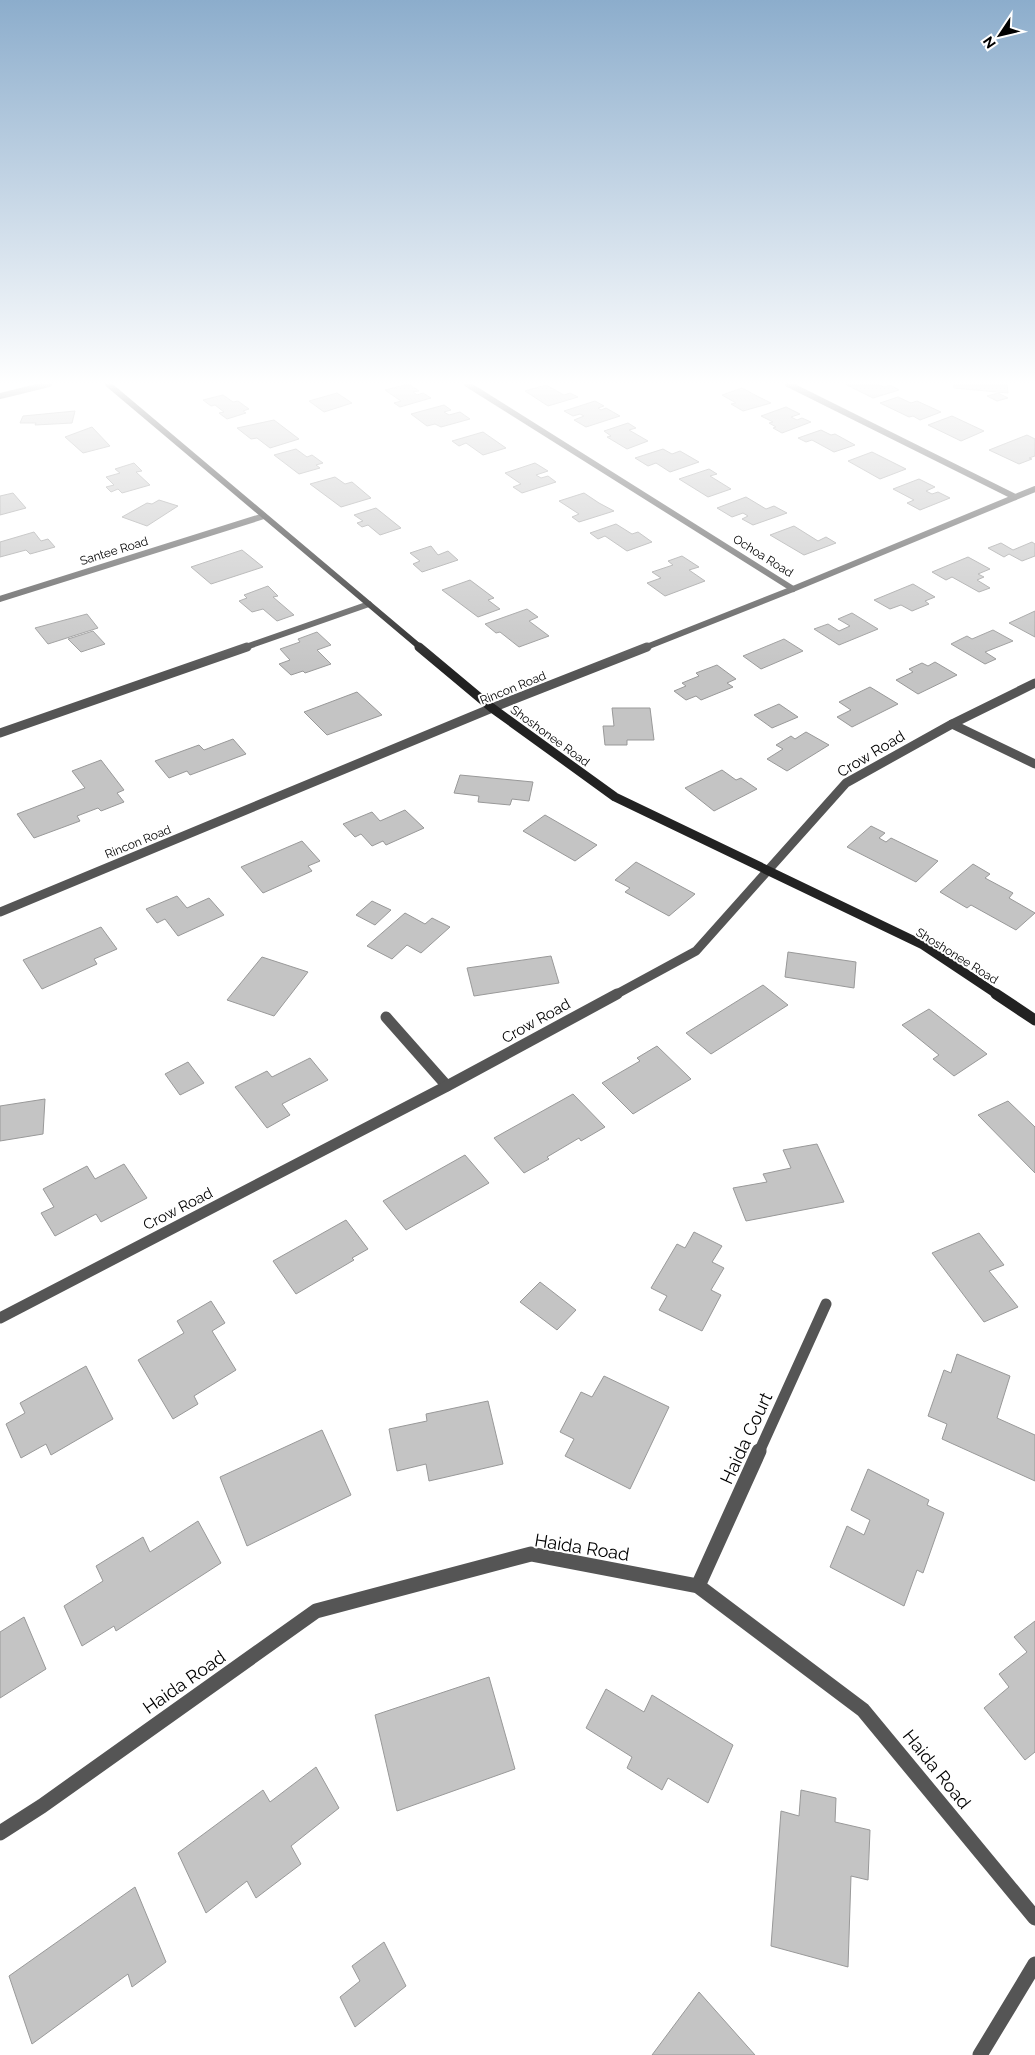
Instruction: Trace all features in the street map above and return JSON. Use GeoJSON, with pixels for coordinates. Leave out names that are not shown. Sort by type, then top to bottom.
{"type":"FeatureCollection","features":[{"type":"Feature","properties":{"kind":"street","name":"Shoshonee Road"},"geometry":{"type":"LineString","coordinates":[[221,480],[492,708],[615,797],[923,945],[1035,1020]]}},
{"type":"Feature","properties":{"kind":"street","name":"Ochoa Road"},"geometry":{"type":"LineString","coordinates":[[620,480],[793,588]]}},
{"type":"Feature","properties":{"kind":"street"},"geometry":{"type":"LineString","coordinates":[[982,480],[1015,496]]}},
{"type":"Feature","properties":{"kind":"street","name":"Rincon Road"},"geometry":{"type":"LineString","coordinates":[[0,912],[492,708],[1035,489]]}},
{"type":"Feature","properties":{"kind":"street","name":"Santee Road"},"geometry":{"type":"LineString","coordinates":[[0,599],[264,516]]}},
{"type":"Feature","properties":{"kind":"street"},"geometry":{"type":"LineString","coordinates":[[0,733],[369,604]]}},
{"type":"Feature","properties":{"kind":"street","name":"Crow Road"},"geometry":{"type":"LineString","coordinates":[[0,1318],[447,1086],[696,951],[846,784],[952,724],[1035,683]]}},
{"type":"Feature","properties":{"kind":"street"},"geometry":{"type":"LineString","coordinates":[[952,724],[1035,764]]}},
{"type":"Feature","properties":{"kind":"street"},"geometry":{"type":"LineString","coordinates":[[386,1017],[447,1086]]}},
{"type":"Feature","properties":{"kind":"street","name":"Haida Court"},"geometry":{"type":"LineString","coordinates":[[698,1586],[826,1304]]}},
{"type":"Feature","properties":{"kind":"street","name":"Haida Road"},"geometry":{"type":"LineString","coordinates":[[0,1833],[50,1800],[316,1611],[531,1554],[698,1586],[863,1710],[1035,1918]]}},
{"type":"Feature","properties":{"kind":"street"},"geometry":{"type":"LineString","coordinates":[[980,2055],[1035,1964]]}},
{"type":"Feature","properties":{"kind":"building"},"geometry":{"type":"Polygon","coordinates":[[[109,480],[145,480],[150,485],[122,493],[118,489],[111,492],[106,487],[114,485],[109,480]]]}},
{"type":"Feature","properties":{"kind":"building"},"geometry":{"type":"Polygon","coordinates":[[[325,480],[339,480],[345,484],[352,482],[371,498],[341,507],[310,484],[325,480]]]}},
{"type":"Feature","properties":{"kind":"building"},"geometry":{"type":"Polygon","coordinates":[[[515,480],[553,480],[556,482],[522,493],[513,487],[521,484],[515,480]]]}},
{"type":"Feature","properties":{"kind":"building"},"geometry":{"type":"Polygon","coordinates":[[[680,480],[716,480],[731,489],[708,497],[680,480]]]}},
{"type":"Feature","properties":{"kind":"building"},"geometry":{"type":"Polygon","coordinates":[[[921,480],[935,487],[926,491],[932,494],[938,492],[950,498],[920,510],[907,503],[914,500],[893,489],[921,480]]]}},
{"type":"Feature","properties":{"kind":"building"},"geometry":{"type":"Polygon","coordinates":[[[13,493],[26,508],[0,515],[0,496],[13,493]]]}},
{"type":"Feature","properties":{"kind":"building"},"geometry":{"type":"Polygon","coordinates":[[[584,493],[614,511],[579,522],[572,517],[579,514],[559,501],[584,493]]]}},
{"type":"Feature","properties":{"kind":"building"},"geometry":{"type":"Polygon","coordinates":[[[746,497],[766,509],[774,506],[787,513],[753,525],[742,519],[748,516],[743,513],[732,517],[717,508],[746,497]]]}},
{"type":"Feature","properties":{"kind":"building"},"geometry":{"type":"Polygon","coordinates":[[[159,500],[178,506],[147,526],[122,517],[147,503],[152,504],[159,500]]]}},
{"type":"Feature","properties":{"kind":"building"},"geometry":{"type":"Polygon","coordinates":[[[376,508],[401,528],[380,535],[368,525],[362,527],[357,523],[363,521],[354,515],[376,508]]]}},
{"type":"Feature","properties":{"kind":"building"},"geometry":{"type":"Polygon","coordinates":[[[616,524],[632,534],[638,532],[652,542],[627,551],[605,536],[598,539],[590,533],[616,524]]]}},
{"type":"Feature","properties":{"kind":"building"},"geometry":{"type":"Polygon","coordinates":[[[794,526],[818,541],[826,537],[836,543],[804,555],[770,535],[794,526]]]}},
{"type":"Feature","properties":{"kind":"building"},"geometry":{"type":"Polygon","coordinates":[[[34,532],[41,541],[48,539],[55,547],[30,554],[26,550],[0,557],[0,542],[34,532]]]}},
{"type":"Feature","properties":{"kind":"building"},"geometry":{"type":"Polygon","coordinates":[[[1032,542],[1035,544],[1035,556],[1022,561],[1009,554],[1004,557],[988,548],[1001,543],[1013,550],[1032,542]]]}},
{"type":"Feature","properties":{"kind":"building"},"geometry":{"type":"Polygon","coordinates":[[[431,546],[438,555],[448,551],[458,560],[422,572],[413,564],[420,561],[410,553],[431,546]]]}},
{"type":"Feature","properties":{"kind":"building"},"geometry":{"type":"Polygon","coordinates":[[[242,550],[263,567],[211,584],[191,567],[242,550]]]}},
{"type":"Feature","properties":{"kind":"building"},"geometry":{"type":"Polygon","coordinates":[[[682,556],[699,567],[689,570],[705,581],[665,596],[647,583],[661,578],[652,572],[673,565],[668,561],[682,556]]]}},
{"type":"Feature","properties":{"kind":"building"},"geometry":{"type":"Polygon","coordinates":[[[968,557],[990,569],[978,574],[984,577],[977,580],[990,588],[979,592],[952,577],[946,580],[932,572],[968,557]]]}},
{"type":"Feature","properties":{"kind":"building"},"geometry":{"type":"Polygon","coordinates":[[[470,580],[494,598],[488,600],[500,609],[478,617],[442,590],[470,580]]]}},
{"type":"Feature","properties":{"kind":"building"},"geometry":{"type":"Polygon","coordinates":[[[913,584],[935,597],[925,601],[929,604],[912,611],[901,605],[890,609],[874,600],[913,584]]]}},
{"type":"Feature","properties":{"kind":"building"},"geometry":{"type":"Polygon","coordinates":[[[268,586],[278,596],[273,597],[294,615],[277,621],[263,609],[252,612],[239,601],[247,598],[244,595],[268,586]]]}},
{"type":"Feature","properties":{"kind":"building"},"geometry":{"type":"Polygon","coordinates":[[[527,609],[538,617],[529,621],[549,636],[519,647],[500,632],[496,633],[485,624],[527,609]]]}},
{"type":"Feature","properties":{"kind":"building"},"geometry":{"type":"Polygon","coordinates":[[[1035,611],[1035,637],[1009,623],[1035,611]]]}},
{"type":"Feature","properties":{"kind":"building"},"geometry":{"type":"Polygon","coordinates":[[[852,613],[878,629],[839,645],[814,629],[828,624],[839,631],[850,626],[838,619],[852,613]]]}},
{"type":"Feature","properties":{"kind":"building"},"geometry":{"type":"Polygon","coordinates":[[[87,614],[98,628],[48,644],[35,628],[87,614]]]}},
{"type":"Feature","properties":{"kind":"building"},"geometry":{"type":"Polygon","coordinates":[[[993,630],[1013,641],[985,652],[996,659],[985,664],[951,644],[967,636],[972,639],[993,630]]]}},
{"type":"Feature","properties":{"kind":"building"},"geometry":{"type":"Polygon","coordinates":[[[93,631],[105,644],[81,652],[68,639],[93,631]]]}},
{"type":"Feature","properties":{"kind":"building"},"geometry":{"type":"Polygon","coordinates":[[[317,632],[331,645],[317,650],[331,664],[305,673],[303,671],[291,675],[279,664],[290,660],[280,649],[300,642],[298,639],[317,632]]]}},
{"type":"Feature","properties":{"kind":"building"},"geometry":{"type":"Polygon","coordinates":[[[784,639],[803,651],[761,669],[743,656],[784,639]]]}},
{"type":"Feature","properties":{"kind":"building"},"geometry":{"type":"Polygon","coordinates":[[[935,662],[957,675],[918,694],[896,680],[913,672],[909,669],[922,663],[928,666],[935,662]]]}},
{"type":"Feature","properties":{"kind":"building"},"geometry":{"type":"Polygon","coordinates":[[[717,665],[736,679],[727,683],[733,687],[701,700],[696,696],[686,700],[674,691],[686,686],[682,683],[699,676],[696,673],[717,665]]]}},
{"type":"Feature","properties":{"kind":"building"},"geometry":{"type":"Polygon","coordinates":[[[870,687],[898,704],[852,727],[837,717],[851,710],[839,702],[870,687]]]}},
{"type":"Feature","properties":{"kind":"building"},"geometry":{"type":"Polygon","coordinates":[[[357,692],[382,715],[327,735],[304,712],[357,692]]]}},
{"type":"Feature","properties":{"kind":"building"},"geometry":{"type":"Polygon","coordinates":[[[779,704],[798,717],[772,728],[754,715],[779,704]]]}},
{"type":"Feature","properties":{"kind":"building"},"geometry":{"type":"Polygon","coordinates":[[[612,708],[650,708],[654,740],[627,740],[627,745],[605,745],[603,726],[614,726],[612,708]]]}},
{"type":"Feature","properties":{"kind":"building"},"geometry":{"type":"Polygon","coordinates":[[[806,732],[829,745],[787,771],[767,759],[783,749],[776,745],[791,736],[795,739],[806,732]]]}},
{"type":"Feature","properties":{"kind":"building"},"geometry":{"type":"Polygon","coordinates":[[[233,739],[246,754],[190,775],[187,771],[169,778],[155,761],[199,745],[204,750],[233,739]]]}},
{"type":"Feature","properties":{"kind":"building"},"geometry":{"type":"Polygon","coordinates":[[[101,760],[124,790],[117,793],[124,802],[101,811],[98,808],[77,816],[80,821],[34,838],[17,814],[85,788],[72,771],[101,760]]]}},
{"type":"Feature","properties":{"kind":"building"},"geometry":{"type":"Polygon","coordinates":[[[722,770],[736,780],[741,778],[757,789],[714,811],[685,788],[722,770]]]}},
{"type":"Feature","properties":{"kind":"building"},"geometry":{"type":"Polygon","coordinates":[[[460,775],[533,782],[529,801],[512,799],[510,805],[478,802],[479,796],[454,793],[460,775]]]}},
{"type":"Feature","properties":{"kind":"building"},"geometry":{"type":"Polygon","coordinates":[[[405,810],[424,828],[386,845],[383,841],[372,846],[361,834],[355,837],[343,824],[372,812],[380,821],[405,810]]]}},
{"type":"Feature","properties":{"kind":"building"},"geometry":{"type":"Polygon","coordinates":[[[545,815],[597,845],[575,861],[523,831],[545,815]]]}},
{"type":"Feature","properties":{"kind":"building"},"geometry":{"type":"Polygon","coordinates":[[[871,826],[885,833],[879,838],[886,842],[891,838],[938,861],[916,882],[847,847],[871,826]]]}},
{"type":"Feature","properties":{"kind":"building"},"geometry":{"type":"Polygon","coordinates":[[[302,841],[320,861],[308,866],[312,871],[263,893],[241,867],[302,841]]]}},
{"type":"Feature","properties":{"kind":"building"},"geometry":{"type":"Polygon","coordinates":[[[636,862],[695,894],[669,916],[625,892],[630,888],[615,880],[636,862]]]}},
{"type":"Feature","properties":{"kind":"building"},"geometry":{"type":"Polygon","coordinates":[[[973,864],[990,874],[985,878],[1013,893],[1009,898],[1035,913],[1016,930],[971,905],[967,908],[940,892],[973,864]]]}},
{"type":"Feature","properties":{"kind":"building"},"geometry":{"type":"Polygon","coordinates":[[[177,896],[187,908],[209,898],[224,915],[178,936],[165,919],[157,923],[146,909],[177,896]]]}},
{"type":"Feature","properties":{"kind":"building"},"geometry":{"type":"Polygon","coordinates":[[[372,901],[391,910],[375,925],[356,915],[372,901]]]}},
{"type":"Feature","properties":{"kind":"building"},"geometry":{"type":"Polygon","coordinates":[[[405,913],[425,924],[432,918],[450,927],[421,953],[407,945],[392,959],[367,946],[405,913]]]}},
{"type":"Feature","properties":{"kind":"building"},"geometry":{"type":"Polygon","coordinates":[[[101,927],[117,949],[94,959],[97,964],[42,989],[23,960],[101,927]]]}},
{"type":"Feature","properties":{"kind":"building"},"geometry":{"type":"Polygon","coordinates":[[[788,952],[856,962],[854,988],[785,977],[788,952]]]}},
{"type":"Feature","properties":{"kind":"building"},"geometry":{"type":"Polygon","coordinates":[[[551,956],[559,983],[474,996],[467,968],[551,956]]]}},
{"type":"Feature","properties":{"kind":"building"},"geometry":{"type":"Polygon","coordinates":[[[262,957],[308,972],[274,1016],[227,1000],[262,957]]]}},
{"type":"Feature","properties":{"kind":"building"},"geometry":{"type":"Polygon","coordinates":[[[763,985],[788,1005],[711,1054],[686,1033],[763,985]]]}},
{"type":"Feature","properties":{"kind":"building"},"geometry":{"type":"Polygon","coordinates":[[[929,1009],[987,1054],[954,1076],[933,1059],[939,1055],[902,1025],[929,1009]]]}},
{"type":"Feature","properties":{"kind":"building"},"geometry":{"type":"Polygon","coordinates":[[[657,1046],[691,1079],[633,1114],[602,1083],[640,1061],[637,1058],[657,1046]]]}},
{"type":"Feature","properties":{"kind":"building"},"geometry":{"type":"Polygon","coordinates":[[[310,1058],[328,1080],[282,1104],[290,1115],[267,1128],[235,1087],[267,1071],[272,1077],[310,1058]]]}},
{"type":"Feature","properties":{"kind":"building"},"geometry":{"type":"Polygon","coordinates":[[[188,1062],[204,1083],[180,1095],[165,1074],[188,1062]]]}},
{"type":"Feature","properties":{"kind":"building"},"geometry":{"type":"Polygon","coordinates":[[[573,1094],[605,1127],[581,1141],[579,1138],[547,1157],[549,1159],[524,1173],[494,1138],[573,1094]]]}},
{"type":"Feature","properties":{"kind":"building"},"geometry":{"type":"Polygon","coordinates":[[[45,1099],[43,1134],[0,1141],[0,1106],[45,1099]]]}},
{"type":"Feature","properties":{"kind":"building"},"geometry":{"type":"Polygon","coordinates":[[[1008,1101],[1035,1127],[1035,1173],[978,1115],[1008,1101]]]}},
{"type":"Feature","properties":{"kind":"building"},"geometry":{"type":"Polygon","coordinates":[[[817,1144],[844,1202],[746,1221],[733,1188],[767,1182],[763,1174],[791,1168],[783,1150],[817,1144]]]}},
{"type":"Feature","properties":{"kind":"building"},"geometry":{"type":"Polygon","coordinates":[[[465,1155],[489,1183],[406,1230],[383,1201],[465,1155]]]}},
{"type":"Feature","properties":{"kind":"building"},"geometry":{"type":"Polygon","coordinates":[[[124,1164],[147,1198],[101,1222],[96,1214],[55,1236],[41,1213],[54,1207],[43,1189],[87,1166],[95,1179],[124,1164]]]}},
{"type":"Feature","properties":{"kind":"building"},"geometry":{"type":"Polygon","coordinates":[[[346,1220],[368,1249],[352,1258],[354,1260],[296,1294],[273,1261],[346,1220]]]}},
{"type":"Feature","properties":{"kind":"building"},"geometry":{"type":"Polygon","coordinates":[[[694,1232],[722,1246],[712,1262],[724,1268],[711,1290],[721,1295],[702,1331],[659,1310],[667,1296],[651,1288],[677,1244],[685,1248],[694,1232]]]}},
{"type":"Feature","properties":{"kind":"building"},"geometry":{"type":"Polygon","coordinates":[[[979,1233],[1004,1265],[989,1271],[1018,1307],[984,1322],[932,1253],[979,1233]]]}},
{"type":"Feature","properties":{"kind":"building"},"geometry":{"type":"Polygon","coordinates":[[[540,1282],[576,1310],[557,1330],[520,1302],[540,1282]]]}},
{"type":"Feature","properties":{"kind":"building"},"geometry":{"type":"Polygon","coordinates":[[[211,1301],[225,1323],[212,1331],[236,1370],[194,1396],[198,1404],[173,1419],[138,1360],[184,1333],[177,1321],[211,1301]]]}},
{"type":"Feature","properties":{"kind":"building"},"geometry":{"type":"Polygon","coordinates":[[[957,1354],[1010,1376],[997,1418],[1035,1435],[1035,1481],[942,1439],[947,1424],[928,1416],[944,1370],[951,1373],[957,1354]]]}},
{"type":"Feature","properties":{"kind":"building"},"geometry":{"type":"Polygon","coordinates":[[[86,1366],[113,1419],[51,1455],[46,1444],[21,1458],[6,1424],[25,1413],[20,1403],[86,1366]]]}},
{"type":"Feature","properties":{"kind":"building"},"geometry":{"type":"Polygon","coordinates":[[[604,1376],[669,1407],[630,1489],[565,1456],[574,1439],[560,1432],[581,1392],[592,1397],[604,1376]]]}},
{"type":"Feature","properties":{"kind":"building"},"geometry":{"type":"Polygon","coordinates":[[[488,1401],[503,1464],[429,1481],[426,1464],[397,1471],[389,1429],[427,1421],[426,1414],[488,1401]]]}},
{"type":"Feature","properties":{"kind":"building"},"geometry":{"type":"Polygon","coordinates":[[[322,1430],[351,1495],[247,1546],[220,1477],[322,1430]]]}},
{"type":"Feature","properties":{"kind":"building"},"geometry":{"type":"Polygon","coordinates":[[[868,1469],[929,1500],[927,1505],[944,1513],[923,1573],[917,1570],[904,1606],[830,1567],[847,1526],[864,1535],[870,1520],[851,1510],[868,1469]]]}},
{"type":"Feature","properties":{"kind":"building"},"geometry":{"type":"Polygon","coordinates":[[[198,1521],[221,1563],[116,1631],[114,1626],[82,1646],[64,1606],[103,1581],[96,1566],[143,1537],[150,1552],[198,1521]]]}},
{"type":"Feature","properties":{"kind":"building"},"geometry":{"type":"Polygon","coordinates":[[[24,1617],[46,1669],[0,1698],[0,1632],[24,1617]]]}},
{"type":"Feature","properties":{"kind":"building"},"geometry":{"type":"Polygon","coordinates":[[[1035,1621],[1035,1752],[1025,1760],[984,1708],[1009,1687],[999,1674],[1027,1652],[1014,1637],[1035,1621]]]}},
{"type":"Feature","properties":{"kind":"building"},"geometry":{"type":"Polygon","coordinates":[[[489,1677],[515,1769],[397,1811],[375,1715],[489,1677]]]}},
{"type":"Feature","properties":{"kind":"building"},"geometry":{"type":"Polygon","coordinates":[[[606,1689],[644,1712],[652,1695],[733,1745],[708,1803],[668,1778],[662,1790],[627,1768],[632,1757],[586,1728],[606,1689]]]}},
{"type":"Feature","properties":{"kind":"building"},"geometry":{"type":"Polygon","coordinates":[[[316,1767],[339,1808],[291,1846],[301,1864],[256,1898],[247,1881],[206,1913],[178,1853],[263,1790],[270,1802],[316,1767]]]}},
{"type":"Feature","properties":{"kind":"building"},"geometry":{"type":"Polygon","coordinates":[[[801,1790],[836,1798],[835,1822],[870,1830],[868,1880],[851,1876],[848,1967],[771,1946],[781,1811],[799,1816],[801,1790]]]}},
{"type":"Feature","properties":{"kind":"building"},"geometry":{"type":"Polygon","coordinates":[[[135,1887],[166,1962],[132,1987],[128,1974],[32,2044],[9,1976],[135,1887]]]}},
{"type":"Feature","properties":{"kind":"building"},"geometry":{"type":"Polygon","coordinates":[[[384,1942],[406,1986],[355,2027],[340,1997],[360,1981],[352,1966],[384,1942]]]}},
{"type":"Feature","properties":{"kind":"building"},"geometry":{"type":"Polygon","coordinates":[[[699,1992],[755,2055],[652,2055],[699,1992]]]}}]}
